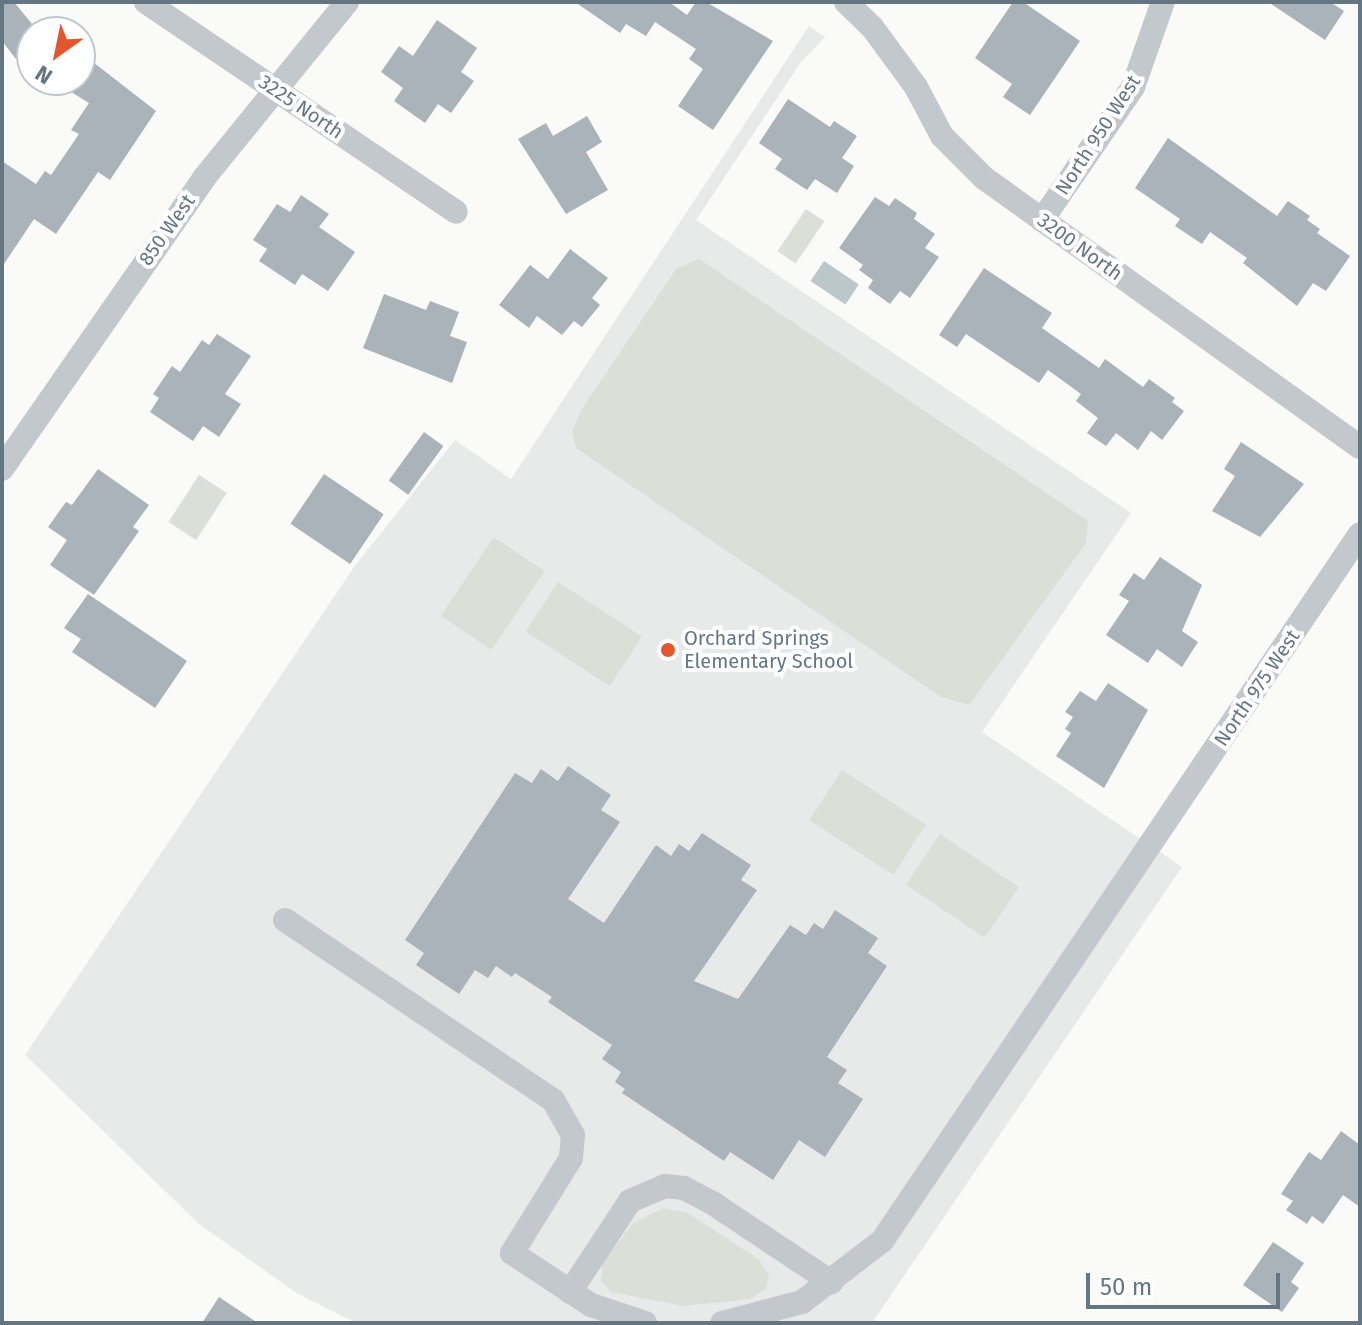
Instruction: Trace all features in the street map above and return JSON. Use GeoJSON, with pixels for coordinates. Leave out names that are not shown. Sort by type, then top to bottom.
{"type":"FeatureCollection","features":[{"type":"Feature","properties":{"kind":"street","name":"3225 North"},"geometry":{"type":"LineString","coordinates":[[146,2],[456,212]]}},
{"type":"Feature","properties":{"kind":"street","name":"850 West"},"geometry":{"type":"LineString","coordinates":[[2,469],[204,178],[278,92],[347,2]]}},
{"type":"Feature","properties":{"kind":"street","name":"3200 North"},"geometry":{"type":"LineString","coordinates":[[846,2],[872,27],[916,87],[942,136],[984,178],[1360,447]]}},
{"type":"Feature","properties":{"kind":"street","name":"North 950 West"},"geometry":{"type":"LineString","coordinates":[[1042,220],[1133,87],[1163,2]]}},
{"type":"Feature","properties":{"kind":"street","name":"North 975 West"},"geometry":{"type":"LineString","coordinates":[[722,1323],[802,1302],[882,1241],[929,1179],[1360,534]]}},
{"type":"Feature","properties":{"kind":"street"},"geometry":{"type":"LineString","coordinates":[[285,920],[545,1094],[565,1116],[573,1135],[571,1158],[512,1253],[591,1305],[645,1323]]}},
{"type":"Feature","properties":{"kind":"street"},"geometry":{"type":"LineString","coordinates":[[570,1292],[630,1201],[665,1186],[684,1188],[714,1204],[831,1282]]}},
{"type":"Feature","properties":{"kind":"shaded area","name":"Orchard Springs Elementary School"},"geometry":{"type":"Polygon","coordinates":[[[809,26],[825,37],[801,62],[696,220],[1131,513],[982,732],[1182,867],[872,1323],[356,1323],[298,1294],[199,1224],[25,1055],[354,567],[455,440],[511,479],[809,26]]]}},
{"type":"Feature","properties":{"kind":"shaded area"},"geometry":{"type":"Polygon","coordinates":[[[806,209],[824,221],[796,264],[777,251],[806,209]]]}},
{"type":"Feature","properties":{"kind":"shaded area"},"geometry":{"type":"Polygon","coordinates":[[[699,259],[1088,521],[1086,543],[969,705],[941,697],[576,448],[572,431],[582,409],[676,269],[699,259]]]}},
{"type":"Feature","properties":{"kind":"shaded area"},"geometry":{"type":"Polygon","coordinates":[[[824,261],[859,284],[845,304],[811,281],[824,261]]]}},
{"type":"Feature","properties":{"kind":"shaded area"},"geometry":{"type":"Polygon","coordinates":[[[199,475],[227,493],[196,540],[169,522],[199,475]]]}},
{"type":"Feature","properties":{"kind":"shaded area"},"geometry":{"type":"Polygon","coordinates":[[[494,537],[545,571],[491,650],[441,616],[494,537]]]}},
{"type":"Feature","properties":{"kind":"shaded area"},"geometry":{"type":"Polygon","coordinates":[[[558,582],[642,636],[610,686],[526,631],[558,582]]]}},
{"type":"Feature","properties":{"kind":"shaded area"},"geometry":{"type":"Polygon","coordinates":[[[842,770],[926,824],[893,875],[809,820],[842,770]]]}},
{"type":"Feature","properties":{"kind":"shaded area"},"geometry":{"type":"Polygon","coordinates":[[[940,834],[1019,887],[985,938],[906,885],[940,834]]]}},
{"type":"Feature","properties":{"kind":"shaded area"},"geometry":{"type":"Polygon","coordinates":[[[663,1208],[688,1213],[758,1259],[769,1275],[766,1289],[750,1299],[684,1306],[611,1292],[601,1280],[603,1262],[632,1224],[663,1208]]]}},
{"type":"Feature","properties":{"kind":"building"},"geometry":{"type":"Polygon","coordinates":[[[2,2],[14,2],[25,16],[16,16],[16,59],[2,41],[2,2]]]}},
{"type":"Feature","properties":{"kind":"building"},"geometry":{"type":"Polygon","coordinates":[[[575,2],[669,2],[687,15],[696,2],[706,2],[773,41],[713,130],[678,106],[703,69],[689,59],[696,49],[655,22],[646,36],[626,24],[620,33],[575,2]]]}},
{"type":"Feature","properties":{"kind":"building"},"geometry":{"type":"Polygon","coordinates":[[[1013,2],[1023,2],[1080,41],[1030,115],[1003,97],[1012,84],[975,58],[1013,2]]]}},
{"type":"Feature","properties":{"kind":"building"},"geometry":{"type":"Polygon","coordinates":[[[1268,2],[1330,2],[1344,11],[1325,40],[1268,2]]]}},
{"type":"Feature","properties":{"kind":"building"},"geometry":{"type":"Polygon","coordinates":[[[437,20],[477,48],[461,72],[474,81],[451,113],[438,104],[425,123],[394,101],[403,88],[381,72],[399,46],[413,56],[437,20]]]}},
{"type":"Feature","properties":{"kind":"building"},"geometry":{"type":"Polygon","coordinates":[[[96,64],[156,111],[110,180],[98,172],[56,234],[34,219],[2,267],[2,161],[36,184],[45,171],[51,175],[79,134],[71,130],[89,103],[78,96],[96,96],[96,64]]]}},
{"type":"Feature","properties":{"kind":"building"},"geometry":{"type":"Polygon","coordinates":[[[788,99],[830,127],[834,121],[857,136],[842,158],[854,166],[837,193],[815,179],[807,190],[775,169],[782,159],[759,143],[788,99]]]}},
{"type":"Feature","properties":{"kind":"building"},"geometry":{"type":"Polygon","coordinates":[[[587,116],[602,142],[586,152],[608,190],[566,214],[518,139],[546,123],[553,136],[587,116]]]}},
{"type":"Feature","properties":{"kind":"building"},"geometry":{"type":"Polygon","coordinates":[[[1168,138],[1277,216],[1288,201],[1310,216],[1307,220],[1320,229],[1317,233],[1350,256],[1326,291],[1313,283],[1297,306],[1243,263],[1247,258],[1210,232],[1202,244],[1175,226],[1180,219],[1135,188],[1168,138]]]}},
{"type":"Feature","properties":{"kind":"building"},"geometry":{"type":"Polygon","coordinates":[[[301,195],[329,214],[319,227],[355,252],[328,291],[302,274],[295,285],[259,261],[267,249],[253,240],[277,204],[290,212],[301,195]]]}},
{"type":"Feature","properties":{"kind":"building"},"geometry":{"type":"Polygon","coordinates":[[[875,197],[889,206],[895,198],[917,213],[914,219],[935,234],[925,248],[939,257],[910,298],[900,291],[890,304],[868,288],[873,280],[859,270],[863,265],[839,248],[875,197]]]}},
{"type":"Feature","properties":{"kind":"building"},"geometry":{"type":"Polygon","coordinates":[[[570,249],[608,278],[592,298],[600,305],[582,327],[574,321],[562,335],[537,316],[529,328],[499,305],[530,265],[548,279],[570,249]]]}},
{"type":"Feature","properties":{"kind":"building"},"geometry":{"type":"Polygon","coordinates":[[[984,268],[1052,313],[1042,328],[1099,368],[1105,359],[1143,387],[1149,379],[1175,398],[1172,402],[1184,411],[1162,440],[1151,431],[1138,450],[1116,433],[1106,446],[1087,433],[1098,418],[1076,401],[1081,394],[1048,370],[1039,383],[966,334],[957,347],[939,335],[984,268]]]}},
{"type":"Feature","properties":{"kind":"building"},"geometry":{"type":"Polygon","coordinates":[[[384,294],[426,310],[430,301],[459,312],[450,336],[467,342],[452,383],[363,348],[384,294]]]}},
{"type":"Feature","properties":{"kind":"building"},"geometry":{"type":"Polygon","coordinates":[[[217,334],[251,356],[225,394],[241,404],[219,437],[203,426],[193,441],[150,412],[159,398],[153,394],[172,366],[180,372],[202,340],[209,345],[217,334]]]}},
{"type":"Feature","properties":{"kind":"building"},"geometry":{"type":"Polygon","coordinates":[[[424,432],[443,446],[408,495],[389,481],[424,432]]]}},
{"type":"Feature","properties":{"kind":"building"},"geometry":{"type":"Polygon","coordinates":[[[1241,442],[1304,484],[1260,537],[1212,511],[1235,476],[1224,469],[1241,442]]]}},
{"type":"Feature","properties":{"kind":"building"},"geometry":{"type":"Polygon","coordinates":[[[98,469],[149,505],[133,527],[139,531],[94,595],[50,565],[67,540],[48,527],[66,502],[72,505],[98,469]]]}},
{"type":"Feature","properties":{"kind":"building"},"geometry":{"type":"Polygon","coordinates":[[[324,474],[384,514],[350,564],[290,524],[324,474]]]}},
{"type":"Feature","properties":{"kind":"building"},"geometry":{"type":"Polygon","coordinates":[[[1160,557],[1202,585],[1182,631],[1198,642],[1182,667],[1157,649],[1148,663],[1106,635],[1129,601],[1119,595],[1134,573],[1144,580],[1160,557]]]}},
{"type":"Feature","properties":{"kind":"building"},"geometry":{"type":"Polygon","coordinates":[[[88,594],[187,661],[155,708],[72,652],[81,639],[64,628],[88,594]]]}},
{"type":"Feature","properties":{"kind":"building"},"geometry":{"type":"Polygon","coordinates":[[[1108,683],[1148,710],[1104,788],[1056,756],[1071,733],[1065,729],[1073,717],[1065,712],[1080,691],[1096,701],[1108,683]]]}},
{"type":"Feature","properties":{"kind":"building"},"geometry":{"type":"Polygon","coordinates":[[[568,766],[611,795],[601,810],[620,822],[568,899],[604,923],[656,845],[671,856],[679,844],[689,851],[702,833],[751,865],[741,880],[757,890],[694,981],[738,999],[790,925],[806,935],[814,923],[823,929],[835,910],[878,938],[868,953],[887,966],[827,1057],[847,1070],[838,1083],[863,1099],[825,1157],[799,1140],[773,1180],[730,1152],[724,1161],[622,1093],[625,1089],[615,1082],[621,1072],[602,1059],[612,1045],[548,1002],[552,997],[515,973],[512,977],[496,966],[488,978],[475,970],[459,994],[416,965],[424,953],[405,940],[515,773],[532,783],[541,769],[558,781],[568,766]]]}},
{"type":"Feature","properties":{"kind":"building"},"geometry":{"type":"Polygon","coordinates":[[[1341,1131],[1360,1145],[1360,1207],[1343,1195],[1323,1224],[1312,1216],[1307,1224],[1286,1210],[1293,1201],[1281,1194],[1309,1152],[1321,1160],[1341,1131]]]}},
{"type":"Feature","properties":{"kind":"building"},"geometry":{"type":"Polygon","coordinates":[[[1273,1242],[1304,1263],[1291,1282],[1299,1288],[1282,1312],[1243,1285],[1273,1242]]]}},
{"type":"Feature","properties":{"kind":"building"},"geometry":{"type":"Polygon","coordinates":[[[219,1297],[258,1323],[202,1323],[219,1297]]]}},
{"type":"Feature","properties":{"kind":"place","name":"Orchard Springs Elementary School"},"geometry":{"type":"Point","coordinates":[668,650]}}]}
